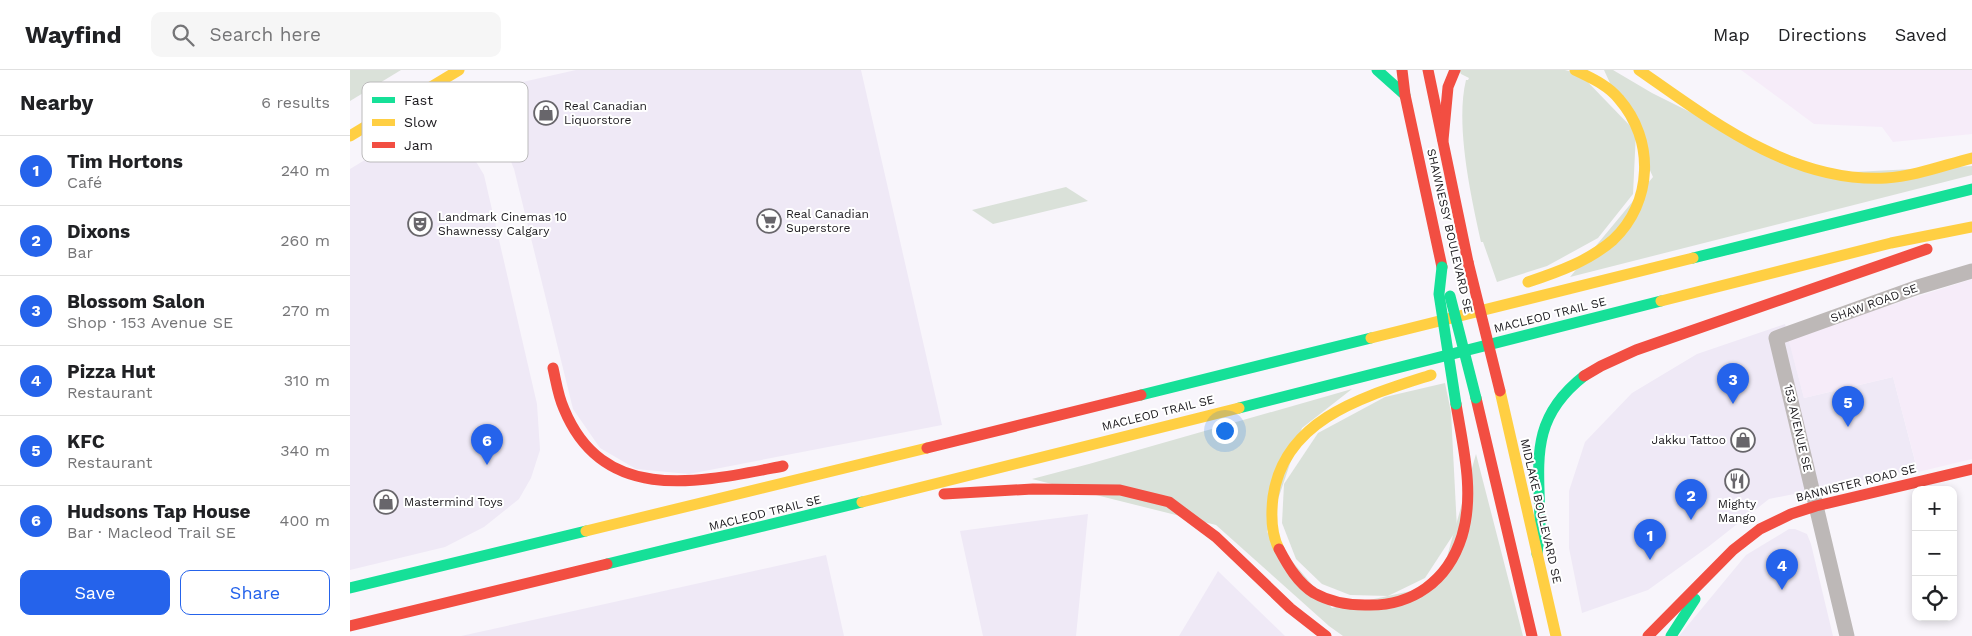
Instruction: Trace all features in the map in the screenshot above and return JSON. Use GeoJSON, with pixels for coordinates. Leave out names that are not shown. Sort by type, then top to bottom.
{"type":"FeatureCollection","features":[{"type":"Feature","properties":{"kind":"main road"},"geometry":{"type":"LineString","coordinates":[[437,82],[459,70]]}},
{"type":"Feature","properties":{"kind":"main road"},"geometry":{"type":"LineString","coordinates":[[1377,70],[1405,95]]}},
{"type":"Feature","properties":{"kind":"main road","name":"SHAWNESSY BOULEVARD SE"},"geometry":{"type":"LineString","coordinates":[[1402,70],[1405,95],[1442,267],[1476,398],[1532,636]]}},
{"type":"Feature","properties":{"kind":"main road","name":"SHAWNESSY BOULEVARD SE"},"geometry":{"type":"LineString","coordinates":[[1428,70],[1468,262],[1500,391]]}},
{"type":"Feature","properties":{"kind":"main road"},"geometry":{"type":"LineString","coordinates":[[1443,140],[1448,87],[1455,70]]}},
{"type":"Feature","properties":{"kind":"main road"},"geometry":{"type":"LineString","coordinates":[[1516,286],[1552,275],[1582,262],[1603,247],[1623,229],[1641,195],[1646,158],[1642,132],[1628,108],[1609,88],[1586,74],[1575,70]]}},
{"type":"Feature","properties":{"kind":"main road"},"geometry":{"type":"LineString","coordinates":[[1639,70],[1673,94],[1752,143],[1777,156],[1814,170],[1842,176],[1903,177],[1972,158]]}},
{"type":"Feature","properties":{"kind":"main road"},"geometry":{"type":"LineString","coordinates":[[350,136],[362,129]]}},
{"type":"Feature","properties":{"kind":"main road","name":"MACLEOD TRAIL SE"},"geometry":{"type":"LineString","coordinates":[[350,588],[922,449],[1972,188]]}},
{"type":"Feature","properties":{"kind":"main road"},"geometry":{"type":"LineString","coordinates":[[1537,554],[1540,526],[1538,470],[1544,427],[1556,406],[1572,386],[1582,378],[1601,366],[1646,347],[1723,318],[1887,264],[1972,228]]}},
{"type":"Feature","properties":{"kind":"main road","name":"MACLEOD TRAIL SE"},"geometry":{"type":"LineString","coordinates":[[350,626],[884,498],[1156,427],[1891,243],[1972,228]]}},
{"type":"Feature","properties":{"kind":"main road"},"geometry":{"type":"LineString","coordinates":[[1442,267],[1439,294],[1456,404],[1464,458],[1466,517],[1459,546],[1441,575],[1414,597],[1390,605],[1368,608],[1345,605],[1323,597],[1303,584],[1287,565],[1275,543],[1270,521],[1270,509],[1276,476],[1287,454],[1306,433],[1332,413],[1365,396],[1442,372],[1592,318]]}},
{"type":"Feature","properties":{"kind":"main road"},"geometry":{"type":"LineString","coordinates":[[1425,323],[1435,312],[1489,295]]}},
{"type":"Feature","properties":{"kind":"main road"},"geometry":{"type":"LineString","coordinates":[[553,368],[561,402],[579,437],[605,464],[624,474],[652,481],[685,482],[702,481],[797,464]]}},
{"type":"Feature","properties":{"kind":"main road","name":"MIDLAKE BOULEVARD SE"},"geometry":{"type":"LineString","coordinates":[[1500,391],[1556,636]]}},
{"type":"Feature","properties":{"kind":"main road"},"geometry":{"type":"LineString","coordinates":[[862,452],[889,447],[922,449]]}},
{"type":"Feature","properties":{"kind":"main road","name":"BANNISTER ROAD SE"},"geometry":{"type":"LineString","coordinates":[[1648,636],[1733,550],[1772,522],[1816,506],[1972,469]]}},
{"type":"Feature","properties":{"kind":"main road"},"geometry":{"type":"LineString","coordinates":[[884,498],[1033,489],[1120,490],[1169,502],[1216,537],[1290,608],[1326,636]]}},
{"type":"Feature","properties":{"kind":"main road"},"geometry":{"type":"LineString","coordinates":[[359,574],[452,563]]}},
{"type":"Feature","properties":{"kind":"main road","name":"BANNISTER ROAD SE"},"geometry":{"type":"LineString","coordinates":[[1671,636],[1708,577]]}},
{"type":"Feature","properties":{"kind":"street","name":"SHAW ROAD SE"},"geometry":{"type":"LineString","coordinates":[[1776,338],[1918,287],[1972,271]]}},
{"type":"Feature","properties":{"kind":"street","name":"153 AVENUE SE"},"geometry":{"type":"LineString","coordinates":[[1776,338],[1847,636]]}},
{"type":"Feature","properties":{"kind":"shaded area"},"geometry":{"type":"Polygon","coordinates":[[[350,70],[401,70],[381,82],[362,82],[362,94],[350,101],[350,70]]]}},
{"type":"Feature","properties":{"kind":"shaded area"},"geometry":{"type":"Polygon","coordinates":[[[576,70],[861,70],[942,425],[689,474],[636,469],[600,448],[573,409],[511,162],[528,162],[528,82],[522,82],[576,70]]]}},
{"type":"Feature","properties":{"kind":"shaded area"},"geometry":{"type":"Polygon","coordinates":[[[1459,70],[1565,70],[1580,74],[1636,132],[1633,194],[1598,238],[1547,266],[1497,282],[1483,242],[1481,242],[1469,182],[1462,118],[1466,80],[1469,78],[1461,74],[1459,70]]]}},
{"type":"Feature","properties":{"kind":"shaded area"},"geometry":{"type":"Polygon","coordinates":[[[1604,70],[1613,70],[1652,93],[1814,174],[1972,166],[1972,175],[1570,277],[1653,177],[1604,70]]]}},
{"type":"Feature","properties":{"kind":"shaded area"},"geometry":{"type":"Polygon","coordinates":[[[1741,70],[1972,70],[1972,134],[1893,142],[1882,127],[1814,124],[1741,70]]]}},
{"type":"Feature","properties":{"kind":"shaded area"},"geometry":{"type":"Polygon","coordinates":[[[362,162],[476,162],[484,175],[537,404],[540,450],[531,478],[519,499],[484,527],[445,547],[350,570],[350,169],[362,162]]]}},
{"type":"Feature","properties":{"kind":"shaded area"},"geometry":{"type":"Polygon","coordinates":[[[1066,187],[1088,201],[993,224],[972,210],[1066,187]]]}},
{"type":"Feature","properties":{"kind":"shaded area"},"geometry":{"type":"Polygon","coordinates":[[[1972,279],[1972,459],[1918,472],[1893,377],[1804,398],[1788,338],[1972,279]]]}},
{"type":"Feature","properties":{"kind":"shaded area"},"geometry":{"type":"Polygon","coordinates":[[[1785,324],[1804,398],[1893,377],[1917,469],[1769,499],[1708,547],[1648,590],[1582,613],[1569,548],[1569,491],[1585,442],[1632,393],[1697,354],[1785,324]]]}},
{"type":"Feature","properties":{"kind":"shaded area"},"geometry":{"type":"Polygon","coordinates":[[[1445,383],[1451,412],[1457,529],[1425,578],[1388,596],[1350,595],[1322,584],[1296,559],[1282,523],[1284,484],[1318,433],[1385,397],[1445,383]]]}},
{"type":"Feature","properties":{"kind":"shaded area"},"geometry":{"type":"Polygon","coordinates":[[[1352,389],[1302,428],[1267,532],[1332,608],[1439,585],[1476,454],[1523,636],[1343,636],[1329,626],[1216,525],[1032,479],[1089,464],[1352,389]]]}},
{"type":"Feature","properties":{"kind":"shaded area"},"geometry":{"type":"Polygon","coordinates":[[[1088,514],[1076,636],[983,636],[960,531],[1088,514]]]}},
{"type":"Feature","properties":{"kind":"shaded area"},"geometry":{"type":"Polygon","coordinates":[[[1789,529],[1795,529],[1807,534],[1833,636],[1679,636],[1746,555],[1789,529]]]}},
{"type":"Feature","properties":{"kind":"shaded area"},"geometry":{"type":"Polygon","coordinates":[[[826,555],[844,636],[461,636],[826,555]]]}},
{"type":"Feature","properties":{"kind":"shaded area"},"geometry":{"type":"Polygon","coordinates":[[[1218,571],[1285,636],[1179,636],[1218,571]]]}},
{"type":"Feature","properties":{"kind":"traffic: fast"},"geometry":{"type":"LineString","coordinates":[[1377,70],[1405,95]]}},
{"type":"Feature","properties":{"kind":"traffic: fast"},"geometry":{"type":"LineString","coordinates":[[1693,258],[1972,189]]}},
{"type":"Feature","properties":{"kind":"traffic: fast"},"geometry":{"type":"LineString","coordinates":[[1442,267],[1439,294],[1456,404]]}},
{"type":"Feature","properties":{"kind":"traffic: fast"},"geometry":{"type":"LineString","coordinates":[[1450,296],[1476,398]]}},
{"type":"Feature","properties":{"kind":"traffic: fast"},"geometry":{"type":"LineString","coordinates":[[1239,408],[1661,301]]}},
{"type":"Feature","properties":{"kind":"traffic: fast"},"geometry":{"type":"LineString","coordinates":[[1141,395],[1371,338]]}},
{"type":"Feature","properties":{"kind":"traffic: fast"},"geometry":{"type":"LineString","coordinates":[[1537,554],[1540,527],[1539,461],[1541,442],[1554,408],[1566,392],[1584,376]]}},
{"type":"Feature","properties":{"kind":"traffic: fast"},"geometry":{"type":"LineString","coordinates":[[607,564],[862,502]]}},
{"type":"Feature","properties":{"kind":"traffic: fast"},"geometry":{"type":"LineString","coordinates":[[350,588],[586,531]]}},
{"type":"Feature","properties":{"kind":"traffic: fast"},"geometry":{"type":"LineString","coordinates":[[1671,636],[1695,599]]}},
{"type":"Feature","properties":{"kind":"traffic: slow"},"geometry":{"type":"LineString","coordinates":[[439,82],[459,70]]}},
{"type":"Feature","properties":{"kind":"traffic: slow"},"geometry":{"type":"LineString","coordinates":[[1528,282],[1583,260],[1613,240],[1626,225],[1636,208],[1642,189],[1645,171],[1643,152],[1639,133],[1631,115],[1610,90],[1575,70]]}},
{"type":"Feature","properties":{"kind":"traffic: slow"},"geometry":{"type":"LineString","coordinates":[[1639,70],[1724,128],[1786,159],[1818,170],[1851,177],[1886,178],[1919,173],[1972,158]]}},
{"type":"Feature","properties":{"kind":"traffic: slow"},"geometry":{"type":"LineString","coordinates":[[350,136],[362,129]]}},
{"type":"Feature","properties":{"kind":"traffic: slow"},"geometry":{"type":"LineString","coordinates":[[1661,301],[1891,243],[1972,227]]}},
{"type":"Feature","properties":{"kind":"traffic: slow"},"geometry":{"type":"LineString","coordinates":[[1371,338],[1693,258]]}},
{"type":"Feature","properties":{"kind":"traffic: slow"},"geometry":{"type":"LineString","coordinates":[[1279,549],[1274,537],[1272,524],[1273,497],[1280,470],[1293,448],[1311,429],[1332,414],[1380,392],[1431,375]]}},
{"type":"Feature","properties":{"kind":"traffic: slow"},"geometry":{"type":"LineString","coordinates":[[1500,391],[1556,636]]}},
{"type":"Feature","properties":{"kind":"traffic: slow"},"geometry":{"type":"LineString","coordinates":[[862,502],[1239,408]]}},
{"type":"Feature","properties":{"kind":"traffic: slow"},"geometry":{"type":"LineString","coordinates":[[586,531],[927,448]]}},
{"type":"Feature","properties":{"kind":"traffic: jam"},"geometry":{"type":"LineString","coordinates":[[1402,70],[1405,95],[1442,267]]}},
{"type":"Feature","properties":{"kind":"traffic: jam"},"geometry":{"type":"LineString","coordinates":[[1428,70],[1468,262]]}},
{"type":"Feature","properties":{"kind":"traffic: jam"},"geometry":{"type":"LineString","coordinates":[[1443,140],[1448,87],[1455,70]]}},
{"type":"Feature","properties":{"kind":"traffic: jam"},"geometry":{"type":"LineString","coordinates":[[1584,376],[1636,350],[1927,249]]}},
{"type":"Feature","properties":{"kind":"traffic: jam"},"geometry":{"type":"LineString","coordinates":[[1468,262],[1500,391]]}},
{"type":"Feature","properties":{"kind":"traffic: jam"},"geometry":{"type":"LineString","coordinates":[[553,368],[557,389],[564,409],[582,440],[604,461],[629,474],[658,480],[688,481],[783,466]]}},
{"type":"Feature","properties":{"kind":"traffic: jam"},"geometry":{"type":"LineString","coordinates":[[927,448],[1141,395]]}},
{"type":"Feature","properties":{"kind":"traffic: jam"},"geometry":{"type":"LineString","coordinates":[[1476,398],[1532,636]]}},
{"type":"Feature","properties":{"kind":"traffic: jam"},"geometry":{"type":"LineString","coordinates":[[1279,549],[1290,568],[1308,589],[1333,601],[1365,605],[1382,604],[1413,596],[1426,588],[1448,566],[1456,552],[1466,520],[1468,487],[1456,404]]}},
{"type":"Feature","properties":{"kind":"traffic: jam"},"geometry":{"type":"LineString","coordinates":[[1648,636],[1733,550],[1760,529],[1791,514],[1816,506],[1972,469]]}},
{"type":"Feature","properties":{"kind":"traffic: jam"},"geometry":{"type":"LineString","coordinates":[[944,494],[1033,489],[1120,490],[1169,502],[1216,537],[1290,608],[1326,636]]}},
{"type":"Feature","properties":{"kind":"traffic: jam"},"geometry":{"type":"LineString","coordinates":[[350,626],[607,564]]}},
{"type":"Feature","properties":{"kind":"place","name":"Real Canadian Liquorstore"},"geometry":{"type":"Point","coordinates":[546,113]}},
{"type":"Feature","properties":{"kind":"place","name":"Real Canadian Superstore"},"geometry":{"type":"Point","coordinates":[769,221]}},
{"type":"Feature","properties":{"kind":"place","name":"Landmark Cinemas 10 Shawnessy Calgary"},"geometry":{"type":"Point","coordinates":[420,224]}},
{"type":"Feature","properties":{"kind":"place","name":"Blossom Salon"},"geometry":{"type":"Point","coordinates":[1733,404]}},
{"type":"Feature","properties":{"kind":"place","name":"KFC"},"geometry":{"type":"Point","coordinates":[1848,427]}},
{"type":"Feature","properties":{"kind":"place","name":"Jakku Tattoo"},"geometry":{"type":"Point","coordinates":[1743,440]}},
{"type":"Feature","properties":{"kind":"place","name":"Hudsons Tap House"},"geometry":{"type":"Point","coordinates":[487,465]}},
{"type":"Feature","properties":{"kind":"place","name":"Mighty Mango"},"geometry":{"type":"Point","coordinates":[1737,481]}},
{"type":"Feature","properties":{"kind":"place","name":"Mastermind Toys"},"geometry":{"type":"Point","coordinates":[386,502]}},
{"type":"Feature","properties":{"kind":"place","name":"Dixons"},"geometry":{"type":"Point","coordinates":[1691,520]}},
{"type":"Feature","properties":{"kind":"place","name":"Tim Hortons"},"geometry":{"type":"Point","coordinates":[1650,560]}},
{"type":"Feature","properties":{"kind":"place","name":"Pizza Hut"},"geometry":{"type":"Point","coordinates":[1782,590]}}]}
